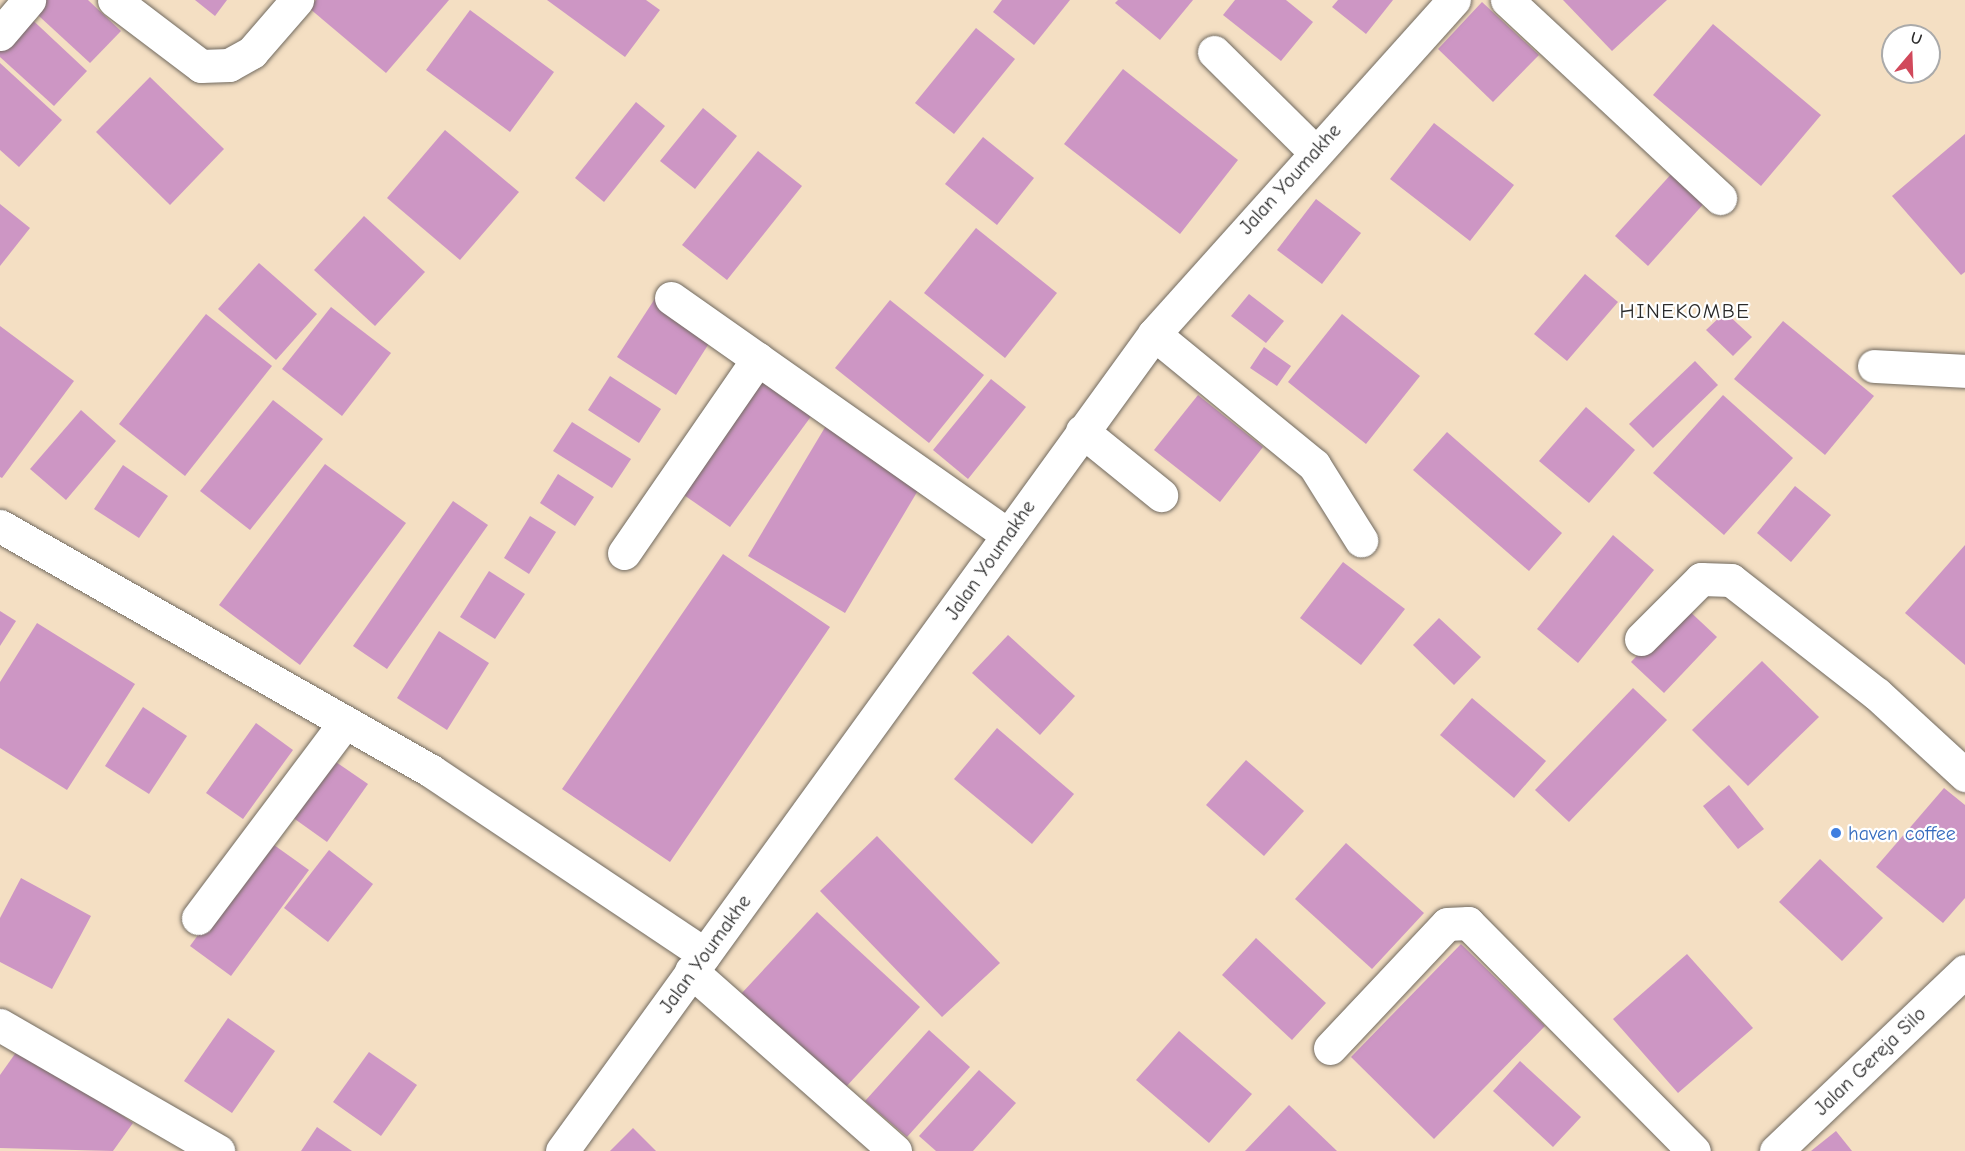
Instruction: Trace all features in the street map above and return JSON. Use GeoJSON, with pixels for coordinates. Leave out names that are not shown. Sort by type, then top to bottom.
{"type":"FeatureCollection","features":[{"type":"Feature","properties":{"kind":"street"},"geometry":{"type":"LineString","coordinates":[[0,34],[29,0]]}},
{"type":"Feature","properties":{"kind":"street"},"geometry":{"type":"LineString","coordinates":[[114,0],[201,66],[229,65],[252,52],[297,0]]}},
{"type":"Feature","properties":{"kind":"street","name":"Jalan Youmakhe"},"geometry":{"type":"LineString","coordinates":[[562,1151],[1154,334],[1315,152],[1454,0]]}},
{"type":"Feature","properties":{"kind":"street"},"geometry":{"type":"LineString","coordinates":[[1507,0],[1720,198]]}},
{"type":"Feature","properties":{"kind":"street"},"geometry":{"type":"LineString","coordinates":[[1214,52],[1315,152]]}},
{"type":"Feature","properties":{"kind":"street"},"geometry":{"type":"LineString","coordinates":[[672,298],[1008,535]]}},
{"type":"Feature","properties":{"kind":"street"},"geometry":{"type":"LineString","coordinates":[[1154,334],[1314,465],[1361,540]]}},
{"type":"Feature","properties":{"kind":"street"},"geometry":{"type":"LineString","coordinates":[[624,553],[758,359]]}},
{"type":"Feature","properties":{"kind":"street"},"geometry":{"type":"LineString","coordinates":[[1874,366],[1965,371]]}},
{"type":"Feature","properties":{"kind":"street"},"geometry":{"type":"LineString","coordinates":[[1082,431],[1161,495]]}},
{"type":"Feature","properties":{"kind":"street"},"geometry":{"type":"LineString","coordinates":[[0,526],[512,822],[697,962],[894,1151]]}},
{"type":"Feature","properties":{"kind":"street"},"geometry":{"type":"LineString","coordinates":[[1641,639],[1701,579],[1715,575],[1731,580],[1877,694],[1965,775]]}},
{"type":"Feature","properties":{"kind":"street"},"geometry":{"type":"LineString","coordinates":[[198,918],[343,725]]}},
{"type":"Feature","properties":{"kind":"street"},"geometry":{"type":"LineString","coordinates":[[1330,1048],[1447,924],[1468,923],[1694,1151]]}},
{"type":"Feature","properties":{"kind":"street","name":"Jalan Gereja Silo"},"geometry":{"type":"LineString","coordinates":[[1776,1151],[1965,972]]}},
{"type":"Feature","properties":{"kind":"street"},"geometry":{"type":"LineString","coordinates":[[0,1025],[218,1151]]}},
{"type":"Feature","properties":{"kind":"building"},"geometry":{"type":"Polygon","coordinates":[[[32,0],[88,0],[121,31],[90,63],[27,5],[32,0]]]}},
{"type":"Feature","properties":{"kind":"building"},"geometry":{"type":"Polygon","coordinates":[[[195,0],[227,0],[215,16],[195,0]]]}},
{"type":"Feature","properties":{"kind":"building"},"geometry":{"type":"Polygon","coordinates":[[[316,0],[449,0],[386,73],[309,8],[316,0]]]}},
{"type":"Feature","properties":{"kind":"building"},"geometry":{"type":"Polygon","coordinates":[[[547,0],[646,0],[660,10],[625,57],[547,0]]]}},
{"type":"Feature","properties":{"kind":"building"},"geometry":{"type":"Polygon","coordinates":[[[1002,0],[1070,0],[1034,45],[993,12],[1002,0]]]}},
{"type":"Feature","properties":{"kind":"building"},"geometry":{"type":"Polygon","coordinates":[[[1118,0],[1193,0],[1160,40],[1115,3],[1118,0]]]}},
{"type":"Feature","properties":{"kind":"building"},"geometry":{"type":"Polygon","coordinates":[[[1235,0],[1286,0],[1313,22],[1281,61],[1223,15],[1235,0]]]}},
{"type":"Feature","properties":{"kind":"building"},"geometry":{"type":"Polygon","coordinates":[[[1338,0],[1393,0],[1366,34],[1332,7],[1338,0]]]}},
{"type":"Feature","properties":{"kind":"building"},"geometry":{"type":"Polygon","coordinates":[[[1563,0],[1667,0],[1612,51],[1563,0]]]}},
{"type":"Feature","properties":{"kind":"building"},"geometry":{"type":"Polygon","coordinates":[[[1482,2],[1539,55],[1493,102],[1438,49],[1482,2]]]}},
{"type":"Feature","properties":{"kind":"building"},"geometry":{"type":"Polygon","coordinates":[[[470,10],[554,72],[510,132],[426,70],[470,10]]]}},
{"type":"Feature","properties":{"kind":"building"},"geometry":{"type":"Polygon","coordinates":[[[24,12],[87,71],[54,106],[0,57],[0,39],[24,12]]]}},
{"type":"Feature","properties":{"kind":"building"},"geometry":{"type":"Polygon","coordinates":[[[1713,24],[1821,115],[1761,186],[1653,95],[1713,24]]]}},
{"type":"Feature","properties":{"kind":"building"},"geometry":{"type":"Polygon","coordinates":[[[976,28],[1015,59],[954,134],[915,103],[976,28]]]}},
{"type":"Feature","properties":{"kind":"building"},"geometry":{"type":"Polygon","coordinates":[[[0,63],[62,120],[19,167],[0,150],[0,63]]]}},
{"type":"Feature","properties":{"kind":"building"},"geometry":{"type":"Polygon","coordinates":[[[1123,69],[1238,160],[1180,234],[1064,144],[1123,69]]]}},
{"type":"Feature","properties":{"kind":"building"},"geometry":{"type":"Polygon","coordinates":[[[150,77],[224,149],[170,205],[96,132],[150,77]]]}},
{"type":"Feature","properties":{"kind":"building"},"geometry":{"type":"Polygon","coordinates":[[[636,102],[665,126],[604,202],[575,178],[636,102]]]}},
{"type":"Feature","properties":{"kind":"building"},"geometry":{"type":"Polygon","coordinates":[[[703,108],[737,136],[695,189],[660,161],[703,108]]]}},
{"type":"Feature","properties":{"kind":"building"},"geometry":{"type":"Polygon","coordinates":[[[1434,123],[1514,185],[1470,241],[1390,179],[1434,123]]]}},
{"type":"Feature","properties":{"kind":"building"},"geometry":{"type":"Polygon","coordinates":[[[445,130],[519,192],[460,260],[387,198],[445,130]]]}},
{"type":"Feature","properties":{"kind":"building"},"geometry":{"type":"Polygon","coordinates":[[[1965,134],[1965,272],[1961,275],[1892,196],[1965,134]]]}},
{"type":"Feature","properties":{"kind":"building"},"geometry":{"type":"Polygon","coordinates":[[[983,137],[1034,178],[997,225],[945,184],[983,137]]]}},
{"type":"Feature","properties":{"kind":"building"},"geometry":{"type":"Polygon","coordinates":[[[758,151],[802,186],[727,280],[682,245],[758,151]]]}},
{"type":"Feature","properties":{"kind":"building"},"geometry":{"type":"Polygon","coordinates":[[[1674,171],[1707,200],[1648,266],[1615,236],[1674,171]]]}},
{"type":"Feature","properties":{"kind":"building"},"geometry":{"type":"Polygon","coordinates":[[[1316,199],[1361,233],[1322,284],[1277,250],[1316,199]]]}},
{"type":"Feature","properties":{"kind":"building"},"geometry":{"type":"Polygon","coordinates":[[[0,204],[30,228],[0,266],[0,204]]]}},
{"type":"Feature","properties":{"kind":"building"},"geometry":{"type":"Polygon","coordinates":[[[364,216],[425,272],[375,326],[314,270],[364,216]]]}},
{"type":"Feature","properties":{"kind":"building"},"geometry":{"type":"Polygon","coordinates":[[[976,228],[1057,293],[1005,358],[924,293],[976,228]]]}},
{"type":"Feature","properties":{"kind":"building"},"geometry":{"type":"Polygon","coordinates":[[[259,263],[317,314],[276,360],[218,309],[259,263]]]}},
{"type":"Feature","properties":{"kind":"building"},"geometry":{"type":"Polygon","coordinates":[[[1585,274],[1618,302],[1567,361],[1534,334],[1585,274]]]}},
{"type":"Feature","properties":{"kind":"building"},"geometry":{"type":"Polygon","coordinates":[[[1249,294],[1284,321],[1266,343],[1231,316],[1249,294]]]}},
{"type":"Feature","properties":{"kind":"building"},"geometry":{"type":"Polygon","coordinates":[[[656,297],[715,334],[676,395],[617,357],[656,297]]]}},
{"type":"Feature","properties":{"kind":"building"},"geometry":{"type":"Polygon","coordinates":[[[890,300],[984,375],[929,443],[835,368],[890,300]]]}},
{"type":"Feature","properties":{"kind":"building"},"geometry":{"type":"Polygon","coordinates":[[[331,307],[391,353],[342,416],[282,369],[331,307]]]}},
{"type":"Feature","properties":{"kind":"building"},"geometry":{"type":"Polygon","coordinates":[[[1725,312],[1752,337],[1733,356],[1706,330],[1725,312]]]}},
{"type":"Feature","properties":{"kind":"building"},"geometry":{"type":"Polygon","coordinates":[[[206,314],[272,366],[185,476],[119,424],[206,314]]]}},
{"type":"Feature","properties":{"kind":"building"},"geometry":{"type":"Polygon","coordinates":[[[1342,314],[1420,376],[1366,444],[1288,382],[1342,314]]]}},
{"type":"Feature","properties":{"kind":"building"},"geometry":{"type":"Polygon","coordinates":[[[1783,321],[1874,396],[1825,455],[1734,379],[1783,321]]]}},
{"type":"Feature","properties":{"kind":"building"},"geometry":{"type":"Polygon","coordinates":[[[0,326],[74,381],[2,478],[0,477],[0,326]]]}},
{"type":"Feature","properties":{"kind":"building"},"geometry":{"type":"Polygon","coordinates":[[[1264,347],[1291,366],[1277,386],[1250,368],[1264,347]]]}},
{"type":"Feature","properties":{"kind":"building"},"geometry":{"type":"Polygon","coordinates":[[[1695,361],[1718,385],[1653,448],[1629,424],[1695,361]]]}},
{"type":"Feature","properties":{"kind":"building"},"geometry":{"type":"Polygon","coordinates":[[[610,376],[661,409],[639,443],[588,410],[610,376]]]}},
{"type":"Feature","properties":{"kind":"building"},"geometry":{"type":"Polygon","coordinates":[[[765,376],[815,411],[730,527],[681,493],[765,376]]]}},
{"type":"Feature","properties":{"kind":"building"},"geometry":{"type":"Polygon","coordinates":[[[991,379],[1026,407],[968,479],[933,450],[991,379]]]}},
{"type":"Feature","properties":{"kind":"building"},"geometry":{"type":"Polygon","coordinates":[[[1198,395],[1263,447],[1220,502],[1154,450],[1198,395]]]}},
{"type":"Feature","properties":{"kind":"building"},"geometry":{"type":"Polygon","coordinates":[[[1723,395],[1793,458],[1724,535],[1653,473],[1723,395]]]}},
{"type":"Feature","properties":{"kind":"building"},"geometry":{"type":"Polygon","coordinates":[[[273,400],[323,439],[250,530],[200,491],[273,400]]]}},
{"type":"Feature","properties":{"kind":"building"},"geometry":{"type":"Polygon","coordinates":[[[1586,407],[1635,450],[1589,503],[1539,461],[1586,407]]]}},
{"type":"Feature","properties":{"kind":"building"},"geometry":{"type":"Polygon","coordinates":[[[81,410],[116,441],[66,500],[30,469],[81,410]]]}},
{"type":"Feature","properties":{"kind":"building"},"geometry":{"type":"Polygon","coordinates":[[[572,422],[631,459],[612,488],[553,451],[572,422]]]}},
{"type":"Feature","properties":{"kind":"building"},"geometry":{"type":"Polygon","coordinates":[[[827,424],[923,482],[845,613],[748,556],[827,424]]]}},
{"type":"Feature","properties":{"kind":"building"},"geometry":{"type":"Polygon","coordinates":[[[1447,432],[1562,533],[1529,571],[1413,470],[1447,432]]]}},
{"type":"Feature","properties":{"kind":"building"},"geometry":{"type":"Polygon","coordinates":[[[325,464],[406,523],[300,665],[219,605],[325,464]]]}},
{"type":"Feature","properties":{"kind":"building"},"geometry":{"type":"Polygon","coordinates":[[[123,465],[168,496],[139,538],[94,509],[123,465]]]}},
{"type":"Feature","properties":{"kind":"building"},"geometry":{"type":"Polygon","coordinates":[[[558,474],[594,497],[575,526],[540,503],[558,474]]]}},
{"type":"Feature","properties":{"kind":"building"},"geometry":{"type":"Polygon","coordinates":[[[1795,486],[1831,515],[1791,562],[1757,533],[1795,486]]]}},
{"type":"Feature","properties":{"kind":"building"},"geometry":{"type":"Polygon","coordinates":[[[453,501],[488,525],[387,669],[353,646],[453,501]]]}},
{"type":"Feature","properties":{"kind":"building"},"geometry":{"type":"Polygon","coordinates":[[[530,516],[556,532],[529,574],[504,558],[530,516]]]}},
{"type":"Feature","properties":{"kind":"building"},"geometry":{"type":"Polygon","coordinates":[[[1613,535],[1654,570],[1578,663],[1537,629],[1613,535]]]}},
{"type":"Feature","properties":{"kind":"building"},"geometry":{"type":"Polygon","coordinates":[[[1965,545],[1965,665],[1905,613],[1965,545]]]}},
{"type":"Feature","properties":{"kind":"building"},"geometry":{"type":"Polygon","coordinates":[[[723,554],[830,627],[670,862],[562,789],[723,554]]]}},
{"type":"Feature","properties":{"kind":"building"},"geometry":{"type":"Polygon","coordinates":[[[1343,562],[1405,609],[1361,665],[1300,618],[1343,562]]]}},
{"type":"Feature","properties":{"kind":"building"},"geometry":{"type":"Polygon","coordinates":[[[489,571],[525,594],[495,639],[460,617],[489,571]]]}},
{"type":"Feature","properties":{"kind":"building"},"geometry":{"type":"Polygon","coordinates":[[[1684,606],[1717,637],[1664,693],[1631,662],[1684,606]]]}},
{"type":"Feature","properties":{"kind":"building"},"geometry":{"type":"Polygon","coordinates":[[[0,611],[16,621],[0,646],[0,611]]]}},
{"type":"Feature","properties":{"kind":"building"},"geometry":{"type":"Polygon","coordinates":[[[1439,618],[1481,657],[1454,685],[1413,645],[1439,618]]]}},
{"type":"Feature","properties":{"kind":"building"},"geometry":{"type":"Polygon","coordinates":[[[37,623],[135,684],[67,790],[0,748],[0,682],[37,623]]]}},
{"type":"Feature","properties":{"kind":"building"},"geometry":{"type":"Polygon","coordinates":[[[439,631],[489,663],[447,730],[397,698],[439,631]]]}},
{"type":"Feature","properties":{"kind":"building"},"geometry":{"type":"Polygon","coordinates":[[[1008,635],[1075,696],[1040,735],[972,673],[1008,635]]]}},
{"type":"Feature","properties":{"kind":"building"},"geometry":{"type":"Polygon","coordinates":[[[1762,661],[1819,717],[1748,786],[1692,730],[1762,661]]]}},
{"type":"Feature","properties":{"kind":"building"},"geometry":{"type":"Polygon","coordinates":[[[1633,688],[1667,720],[1569,822],[1535,790],[1633,688]]]}},
{"type":"Feature","properties":{"kind":"building"},"geometry":{"type":"Polygon","coordinates":[[[1472,698],[1546,761],[1514,798],[1440,735],[1472,698]]]}},
{"type":"Feature","properties":{"kind":"building"},"geometry":{"type":"Polygon","coordinates":[[[143,707],[187,736],[149,794],[105,766],[143,707]]]}},
{"type":"Feature","properties":{"kind":"building"},"geometry":{"type":"Polygon","coordinates":[[[256,723],[293,750],[243,819],[206,793],[256,723]]]}},
{"type":"Feature","properties":{"kind":"building"},"geometry":{"type":"Polygon","coordinates":[[[997,728],[1074,794],[1032,844],[954,779],[997,728]]]}},
{"type":"Feature","properties":{"kind":"building"},"geometry":{"type":"Polygon","coordinates":[[[333,760],[368,784],[327,842],[292,817],[333,760]]]}},
{"type":"Feature","properties":{"kind":"building"},"geometry":{"type":"Polygon","coordinates":[[[1246,760],[1304,811],[1264,856],[1206,805],[1246,760]]]}},
{"type":"Feature","properties":{"kind":"building"},"geometry":{"type":"Polygon","coordinates":[[[1729,785],[1764,829],[1738,849],[1703,806],[1729,785]]]}},
{"type":"Feature","properties":{"kind":"building"},"geometry":{"type":"Polygon","coordinates":[[[1944,788],[1965,805],[1965,898],[1943,923],[1876,867],[1944,788]]]}},
{"type":"Feature","properties":{"kind":"building"},"geometry":{"type":"Polygon","coordinates":[[[877,836],[1000,963],[942,1017],[820,891],[877,836]]]}},
{"type":"Feature","properties":{"kind":"building"},"geometry":{"type":"Polygon","coordinates":[[[267,840],[309,870],[231,976],[190,946],[267,840]]]}},
{"type":"Feature","properties":{"kind":"building"},"geometry":{"type":"Polygon","coordinates":[[[1346,843],[1424,913],[1372,969],[1295,899],[1346,843]]]}},
{"type":"Feature","properties":{"kind":"building"},"geometry":{"type":"Polygon","coordinates":[[[329,850],[373,884],[328,942],[284,908],[329,850]]]}},
{"type":"Feature","properties":{"kind":"building"},"geometry":{"type":"Polygon","coordinates":[[[1820,859],[1883,918],[1842,961],[1779,902],[1820,859]]]}},
{"type":"Feature","properties":{"kind":"building"},"geometry":{"type":"Polygon","coordinates":[[[21,878],[91,916],[52,989],[0,962],[0,918],[21,878]]]}},
{"type":"Feature","properties":{"kind":"building"},"geometry":{"type":"Polygon","coordinates":[[[817,912],[920,1007],[844,1089],[741,994],[817,912]]]}},
{"type":"Feature","properties":{"kind":"building"},"geometry":{"type":"Polygon","coordinates":[[[1256,938],[1326,1003],[1292,1040],[1222,975],[1256,938]]]}},
{"type":"Feature","properties":{"kind":"building"},"geometry":{"type":"Polygon","coordinates":[[[1461,944],[1545,1026],[1434,1139],[1351,1057],[1461,944]]]}},
{"type":"Feature","properties":{"kind":"building"},"geometry":{"type":"Polygon","coordinates":[[[1687,954],[1753,1028],[1678,1093],[1613,1019],[1687,954]]]}},
{"type":"Feature","properties":{"kind":"building"},"geometry":{"type":"Polygon","coordinates":[[[228,1018],[275,1051],[232,1113],[184,1081],[228,1018]]]}},
{"type":"Feature","properties":{"kind":"building"},"geometry":{"type":"Polygon","coordinates":[[[929,1030],[970,1067],[907,1137],[865,1101],[929,1030]]]}},
{"type":"Feature","properties":{"kind":"building"},"geometry":{"type":"Polygon","coordinates":[[[1179,1031],[1252,1094],[1209,1143],[1136,1080],[1179,1031]]]}},
{"type":"Feature","properties":{"kind":"building"},"geometry":{"type":"Polygon","coordinates":[[[22,1044],[133,1123],[113,1151],[0,1148],[0,1075],[22,1044]]]}},
{"type":"Feature","properties":{"kind":"building"},"geometry":{"type":"Polygon","coordinates":[[[369,1052],[417,1085],[381,1136],[333,1102],[369,1052]]]}},
{"type":"Feature","properties":{"kind":"building"},"geometry":{"type":"Polygon","coordinates":[[[1520,1061],[1581,1117],[1553,1147],[1493,1091],[1520,1061]]]}},
{"type":"Feature","properties":{"kind":"building"},"geometry":{"type":"Polygon","coordinates":[[[979,1070],[1016,1103],[973,1151],[936,1151],[919,1136],[979,1070]]]}},
{"type":"Feature","properties":{"kind":"building"},"geometry":{"type":"Polygon","coordinates":[[[1289,1105],[1337,1151],[1245,1151],[1289,1105]]]}},
{"type":"Feature","properties":{"kind":"building"},"geometry":{"type":"Polygon","coordinates":[[[317,1127],[352,1151],[301,1151],[317,1127]]]}},
{"type":"Feature","properties":{"kind":"building"},"geometry":{"type":"Polygon","coordinates":[[[633,1128],[656,1151],[610,1151],[633,1128]]]}},
{"type":"Feature","properties":{"kind":"building"},"geometry":{"type":"Polygon","coordinates":[[[1836,1131],[1852,1151],[1811,1151],[1836,1131]]]}},
{"type":"Feature","properties":{"kind":"place","name":"haven coffee"},"geometry":{"type":"Point","coordinates":[1836,833]}},
{"type":"Feature","properties":{"kind":"district","name":"HINEKOMBE"},"geometry":{"type":"Point","coordinates":[1685,311]}}]}
